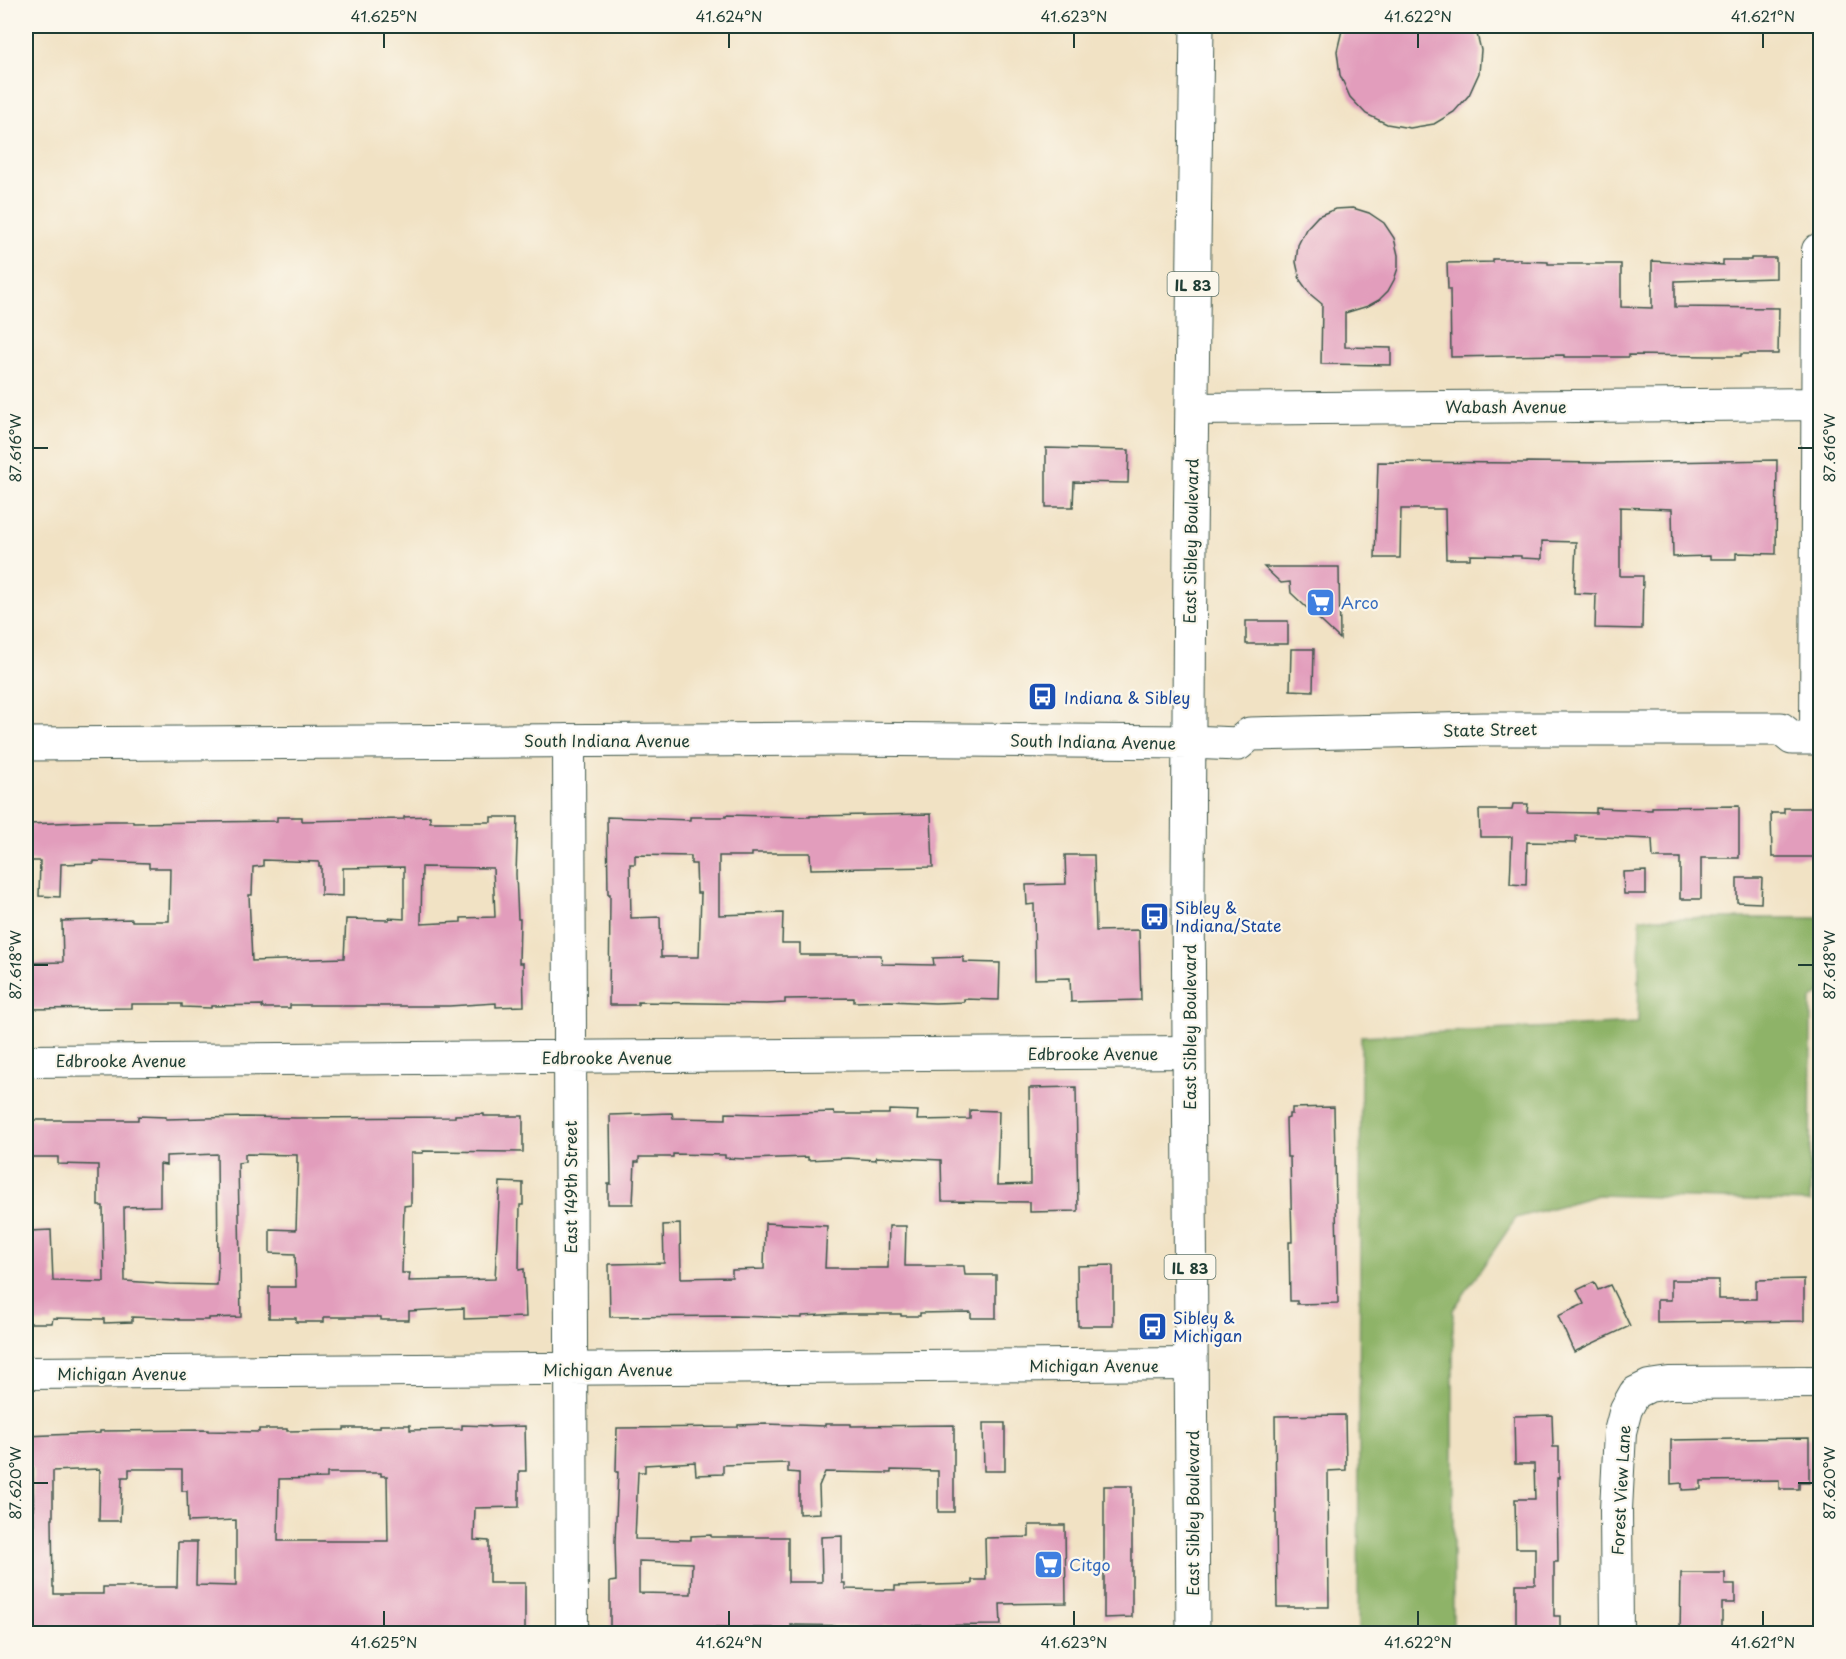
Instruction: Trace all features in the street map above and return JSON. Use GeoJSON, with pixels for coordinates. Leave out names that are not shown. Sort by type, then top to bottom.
{"type":"FeatureCollection","features":[{"type":"Feature","properties":{"kind":"main road","name":"East Sibley Boulevard"},"geometry":{"type":"LineString","coordinates":[[1193,1634],[1189,742],[1197,26]]}},
{"type":"Feature","properties":{"kind":"main road","name":"State Street"},"geometry":{"type":"LineString","coordinates":[[1189,742],[1243,749],[1250,734],[1483,729],[1781,729],[1810,738]]}},
{"type":"Feature","properties":{"kind":"main road","name":"South Indiana Avenue"},"geometry":{"type":"LineString","coordinates":[[26,744],[837,739],[1189,742]]}},
{"type":"Feature","properties":{"kind":"street"},"geometry":{"type":"LineString","coordinates":[[1810,738],[1819,404],[1818,250]]}},
{"type":"Feature","properties":{"kind":"street","name":"Wabash Avenue"},"geometry":{"type":"LineString","coordinates":[[1192,409],[1819,404]]}},
{"type":"Feature","properties":{"kind":"street","name":"East 149th Street"},"geometry":{"type":"LineString","coordinates":[[569,740],[572,1634]]}},
{"type":"Feature","properties":{"kind":"street","name":"Edbrooke Avenue"},"geometry":{"type":"LineString","coordinates":[[26,1061],[1189,1052]]}},
{"type":"Feature","properties":{"kind":"street","name":"Michigan Avenue"},"geometry":{"type":"LineString","coordinates":[[26,1373],[1191,1364]]}},
{"type":"Feature","properties":{"kind":"street","name":"Forest View Lane"},"geometry":{"type":"LineString","coordinates":[[1617,1634],[1616,1510],[1620,1432],[1626,1409],[1635,1393],[1649,1386],[1669,1383],[1821,1382]]}},
{"type":"Feature","properties":{"kind":"green space"},"geometry":{"type":"Polygon","coordinates":[[[1640,918],[1820,918],[1820,993],[1811,1000],[1810,1202],[1598,1195],[1516,1218],[1453,1310],[1453,1633],[1358,1633],[1361,1036],[1638,1023],[1640,918]]]}},
{"type":"Feature","properties":{"kind":"building"},"geometry":{"type":"Polygon","coordinates":[[[1343,26],[1475,26],[1481,50],[1479,73],[1469,95],[1454,112],[1434,124],[1410,128],[1387,124],[1366,114],[1350,97],[1340,75],[1337,51],[1343,26]]]}},
{"type":"Feature","properties":{"kind":"building"},"geometry":{"type":"Polygon","coordinates":[[[1353,208],[1369,213],[1384,223],[1394,238],[1398,268],[1388,291],[1379,300],[1345,313],[1345,347],[1391,348],[1391,365],[1321,364],[1322,304],[1310,294],[1300,280],[1296,262],[1298,245],[1306,229],[1318,216],[1335,209],[1353,208]]]}},
{"type":"Feature","properties":{"kind":"building"},"geometry":{"type":"Polygon","coordinates":[[[1751,258],[1776,258],[1776,278],[1675,281],[1675,307],[1779,308],[1778,354],[1451,357],[1450,289],[1448,289],[1447,263],[1520,259],[1520,261],[1548,262],[1548,264],[1621,264],[1621,307],[1652,308],[1652,261],[1723,265],[1723,260],[1751,260],[1751,258]]]}},
{"type":"Feature","properties":{"kind":"building"},"geometry":{"type":"Polygon","coordinates":[[[1046,448],[1129,450],[1128,483],[1074,482],[1073,507],[1046,507],[1046,448]]]}},
{"type":"Feature","properties":{"kind":"building"},"geometry":{"type":"Polygon","coordinates":[[[1777,460],[1776,554],[1736,553],[1736,559],[1710,559],[1710,556],[1673,557],[1672,509],[1620,507],[1620,576],[1643,576],[1642,629],[1595,628],[1596,594],[1574,593],[1576,542],[1542,541],[1542,559],[1521,558],[1521,556],[1470,555],[1470,559],[1446,559],[1445,509],[1401,509],[1400,558],[1375,558],[1378,462],[1604,463],[1777,460]]]}},
{"type":"Feature","properties":{"kind":"building","name":"Arco"},"geometry":{"type":"Polygon","coordinates":[[[1264,567],[1339,567],[1340,639],[1291,593],[1290,582],[1281,583],[1264,567]]]}},
{"type":"Feature","properties":{"kind":"building"},"geometry":{"type":"Polygon","coordinates":[[[1246,621],[1288,621],[1288,644],[1246,644],[1246,621]]]}},
{"type":"Feature","properties":{"kind":"building"},"geometry":{"type":"Polygon","coordinates":[[[1291,649],[1314,649],[1313,691],[1290,690],[1291,649]]]}},
{"type":"Feature","properties":{"kind":"building"},"geometry":{"type":"Polygon","coordinates":[[[1513,804],[1528,804],[1527,812],[1596,813],[1596,808],[1652,810],[1652,807],[1739,806],[1739,858],[1701,858],[1701,899],[1680,899],[1680,858],[1653,858],[1652,839],[1576,836],[1576,843],[1527,842],[1526,885],[1510,884],[1512,837],[1480,837],[1479,810],[1512,810],[1513,804]]]}},
{"type":"Feature","properties":{"kind":"building"},"geometry":{"type":"Polygon","coordinates":[[[1784,808],[1813,808],[1814,857],[1772,857],[1771,813],[1784,813],[1784,808]]]}},
{"type":"Feature","properties":{"kind":"building"},"geometry":{"type":"Polygon","coordinates":[[[931,814],[933,867],[811,869],[810,853],[752,853],[752,856],[719,856],[719,915],[783,913],[782,943],[800,943],[800,955],[881,955],[882,964],[934,965],[933,958],[963,957],[963,962],[1000,963],[999,1000],[964,999],[964,1002],[935,1003],[854,1002],[854,998],[785,999],[785,1003],[766,1004],[638,1002],[638,1005],[609,1005],[610,894],[608,894],[607,817],[690,820],[690,817],[726,817],[726,815],[931,814]],[[635,855],[635,864],[630,864],[631,918],[660,917],[661,957],[699,957],[701,893],[697,893],[696,864],[691,864],[691,856],[635,855]]]}},
{"type":"Feature","properties":{"kind":"building"},"geometry":{"type":"Polygon","coordinates":[[[430,816],[430,822],[491,822],[491,817],[518,817],[516,874],[518,919],[520,919],[519,963],[523,963],[524,1006],[496,1007],[496,1003],[449,1006],[290,1005],[290,1008],[262,1008],[262,1005],[211,1006],[211,1008],[182,1007],[182,1004],[132,1004],[132,1008],[26,1009],[26,963],[63,962],[62,921],[132,919],[132,921],[169,921],[170,868],[149,868],[149,863],[94,861],[94,863],[61,864],[60,897],[39,896],[40,861],[28,861],[28,824],[107,821],[133,821],[133,823],[277,821],[277,817],[302,817],[302,821],[404,819],[404,817],[430,816]],[[263,860],[263,866],[253,867],[252,895],[249,895],[252,961],[344,958],[346,919],[404,919],[404,867],[343,868],[343,896],[321,895],[319,862],[263,860]],[[422,867],[421,924],[461,922],[461,918],[495,917],[493,868],[422,867]]]}},
{"type":"Feature","properties":{"kind":"building"},"geometry":{"type":"Polygon","coordinates":[[[1065,855],[1094,855],[1096,931],[1139,930],[1141,1000],[1071,1002],[1070,978],[1035,979],[1034,904],[1027,905],[1026,885],[1066,884],[1065,855]]]}},
{"type":"Feature","properties":{"kind":"building"},"geometry":{"type":"Polygon","coordinates":[[[1646,871],[1646,894],[1624,894],[1623,872],[1646,871]]]}},
{"type":"Feature","properties":{"kind":"building"},"geometry":{"type":"Polygon","coordinates":[[[1737,878],[1762,878],[1761,903],[1737,902],[1737,878]]]}},
{"type":"Feature","properties":{"kind":"building"},"geometry":{"type":"Polygon","coordinates":[[[1076,1087],[1078,1211],[1030,1212],[1030,1202],[942,1201],[941,1160],[876,1157],[876,1160],[848,1158],[808,1160],[808,1157],[747,1159],[725,1158],[725,1155],[673,1154],[673,1157],[639,1157],[639,1162],[635,1162],[633,1204],[608,1204],[608,1184],[611,1184],[610,1115],[672,1113],[673,1118],[726,1119],[726,1113],[889,1114],[889,1110],[918,1111],[917,1120],[970,1119],[970,1110],[999,1111],[997,1185],[1030,1184],[1029,1088],[1076,1087]]]}},
{"type":"Feature","properties":{"kind":"building"},"geometry":{"type":"Polygon","coordinates":[[[1334,1107],[1338,1303],[1297,1304],[1297,1301],[1290,1301],[1289,1242],[1292,1242],[1290,1157],[1287,1157],[1286,1119],[1289,1118],[1289,1114],[1292,1114],[1292,1108],[1334,1107]]]}},
{"type":"Feature","properties":{"kind":"building"},"geometry":{"type":"Polygon","coordinates":[[[455,1115],[523,1116],[523,1152],[423,1151],[423,1153],[411,1153],[411,1205],[404,1206],[402,1273],[410,1273],[409,1281],[495,1279],[500,1182],[523,1183],[523,1205],[520,1205],[519,1270],[524,1269],[526,1317],[464,1319],[464,1308],[409,1311],[409,1320],[381,1320],[381,1317],[324,1317],[324,1322],[296,1322],[296,1318],[269,1318],[269,1287],[296,1287],[295,1254],[270,1253],[270,1229],[296,1230],[297,1155],[245,1154],[245,1162],[238,1163],[241,1317],[179,1320],[132,1317],[132,1322],[104,1323],[104,1319],[53,1318],[52,1323],[26,1323],[26,1276],[32,1276],[30,1231],[51,1230],[53,1281],[104,1282],[103,1206],[98,1206],[98,1165],[58,1164],[58,1157],[26,1157],[26,1120],[138,1120],[138,1116],[166,1117],[166,1119],[455,1117],[455,1115]],[[217,1154],[166,1156],[166,1165],[160,1164],[160,1206],[124,1207],[125,1281],[217,1285],[217,1154]]]}},
{"type":"Feature","properties":{"kind":"building"},"geometry":{"type":"Polygon","coordinates":[[[765,1223],[827,1226],[825,1268],[888,1268],[889,1226],[906,1226],[905,1266],[964,1266],[965,1275],[996,1275],[996,1318],[971,1318],[971,1312],[920,1313],[920,1316],[843,1314],[802,1316],[802,1318],[610,1317],[609,1264],[664,1263],[663,1225],[680,1224],[681,1278],[732,1277],[732,1270],[764,1269],[765,1223]]]}},
{"type":"Feature","properties":{"kind":"building"},"geometry":{"type":"Polygon","coordinates":[[[1113,1265],[1113,1326],[1078,1326],[1077,1266],[1113,1265]]]}},
{"type":"Feature","properties":{"kind":"building"},"geometry":{"type":"Polygon","coordinates":[[[1804,1279],[1804,1321],[1657,1323],[1657,1300],[1671,1300],[1671,1280],[1719,1280],[1719,1299],[1756,1299],[1756,1280],[1804,1279]]]}},
{"type":"Feature","properties":{"kind":"building"},"geometry":{"type":"Polygon","coordinates":[[[1594,1282],[1598,1290],[1610,1285],[1630,1326],[1574,1352],[1558,1316],[1584,1304],[1577,1290],[1594,1282]]]}},
{"type":"Feature","properties":{"kind":"building"},"geometry":{"type":"Polygon","coordinates":[[[1345,1415],[1346,1470],[1328,1471],[1329,1607],[1277,1607],[1275,1416],[1345,1415]]]}},
{"type":"Feature","properties":{"kind":"building"},"geometry":{"type":"Polygon","coordinates":[[[1552,1415],[1553,1447],[1559,1447],[1558,1562],[1554,1562],[1554,1616],[1560,1616],[1560,1634],[1516,1634],[1516,1584],[1535,1584],[1535,1548],[1516,1548],[1515,1499],[1535,1499],[1534,1464],[1515,1464],[1514,1416],[1552,1415]]]}},
{"type":"Feature","properties":{"kind":"building"},"geometry":{"type":"Polygon","coordinates":[[[983,1423],[1005,1423],[1005,1471],[984,1471],[983,1423]]]}},
{"type":"Feature","properties":{"kind":"building"},"geometry":{"type":"Polygon","coordinates":[[[380,1425],[410,1425],[410,1430],[462,1429],[462,1425],[525,1426],[526,1471],[519,1471],[519,1507],[475,1508],[474,1540],[489,1541],[489,1583],[525,1583],[525,1630],[285,1631],[285,1634],[218,1634],[218,1630],[173,1630],[173,1634],[143,1634],[143,1631],[93,1631],[93,1634],[26,1631],[26,1587],[34,1587],[32,1548],[34,1548],[33,1468],[26,1468],[26,1436],[100,1433],[100,1431],[259,1432],[259,1429],[287,1429],[287,1431],[380,1428],[380,1425]],[[100,1469],[53,1471],[54,1594],[103,1594],[103,1587],[177,1587],[178,1542],[197,1542],[196,1585],[236,1586],[236,1520],[188,1522],[187,1491],[182,1491],[182,1469],[129,1469],[129,1477],[122,1477],[120,1521],[99,1521],[100,1469]],[[327,1473],[327,1478],[279,1479],[278,1541],[388,1541],[387,1476],[381,1476],[381,1473],[327,1473]]]}},
{"type":"Feature","properties":{"kind":"building"},"geometry":{"type":"Polygon","coordinates":[[[738,1425],[954,1425],[954,1512],[938,1512],[938,1471],[825,1472],[819,1486],[820,1513],[799,1514],[799,1473],[788,1472],[788,1463],[723,1465],[723,1474],[696,1475],[695,1462],[645,1465],[645,1472],[638,1472],[635,1539],[691,1540],[691,1536],[711,1535],[711,1537],[788,1537],[788,1582],[822,1582],[821,1537],[842,1536],[842,1583],[845,1583],[845,1589],[895,1590],[895,1586],[972,1584],[972,1580],[986,1580],[985,1538],[1029,1537],[1029,1525],[1065,1525],[1066,1603],[1000,1604],[1001,1625],[883,1626],[883,1632],[857,1631],[857,1626],[791,1625],[792,1631],[773,1632],[773,1628],[674,1628],[674,1631],[647,1630],[647,1628],[610,1629],[610,1582],[616,1581],[617,1428],[738,1427],[738,1425]],[[639,1561],[639,1593],[691,1594],[692,1563],[639,1561]]]}},
{"type":"Feature","properties":{"kind":"building"},"geometry":{"type":"Polygon","coordinates":[[[1809,1438],[1809,1483],[1799,1483],[1799,1489],[1779,1489],[1779,1480],[1701,1481],[1701,1489],[1682,1490],[1682,1483],[1671,1484],[1671,1440],[1809,1438]]]}},
{"type":"Feature","properties":{"kind":"building","name":"Citgo"},"geometry":{"type":"Polygon","coordinates":[[[1104,1486],[1132,1486],[1132,1617],[1104,1618],[1104,1486]]]}},
{"type":"Feature","properties":{"kind":"building"},"geometry":{"type":"Polygon","coordinates":[[[1681,1573],[1725,1573],[1725,1585],[1735,1585],[1735,1603],[1722,1603],[1722,1634],[1680,1634],[1681,1573]]]}},
{"type":"Feature","properties":{"kind":"place","name":"Arco"},"geometry":{"type":"Point","coordinates":[1320,602]}},
{"type":"Feature","properties":{"kind":"place","name":"Indiana & Sibley"},"geometry":{"type":"Point","coordinates":[1043,697]}},
{"type":"Feature","properties":{"kind":"place","name":"Sibley & Indiana/State"},"geometry":{"type":"Point","coordinates":[1154,916]}},
{"type":"Feature","properties":{"kind":"place","name":"Sibley & Michigan"},"geometry":{"type":"Point","coordinates":[1152,1326]}},
{"type":"Feature","properties":{"kind":"place","name":"Citgo"},"geometry":{"type":"Point","coordinates":[1048,1564]}}]}
